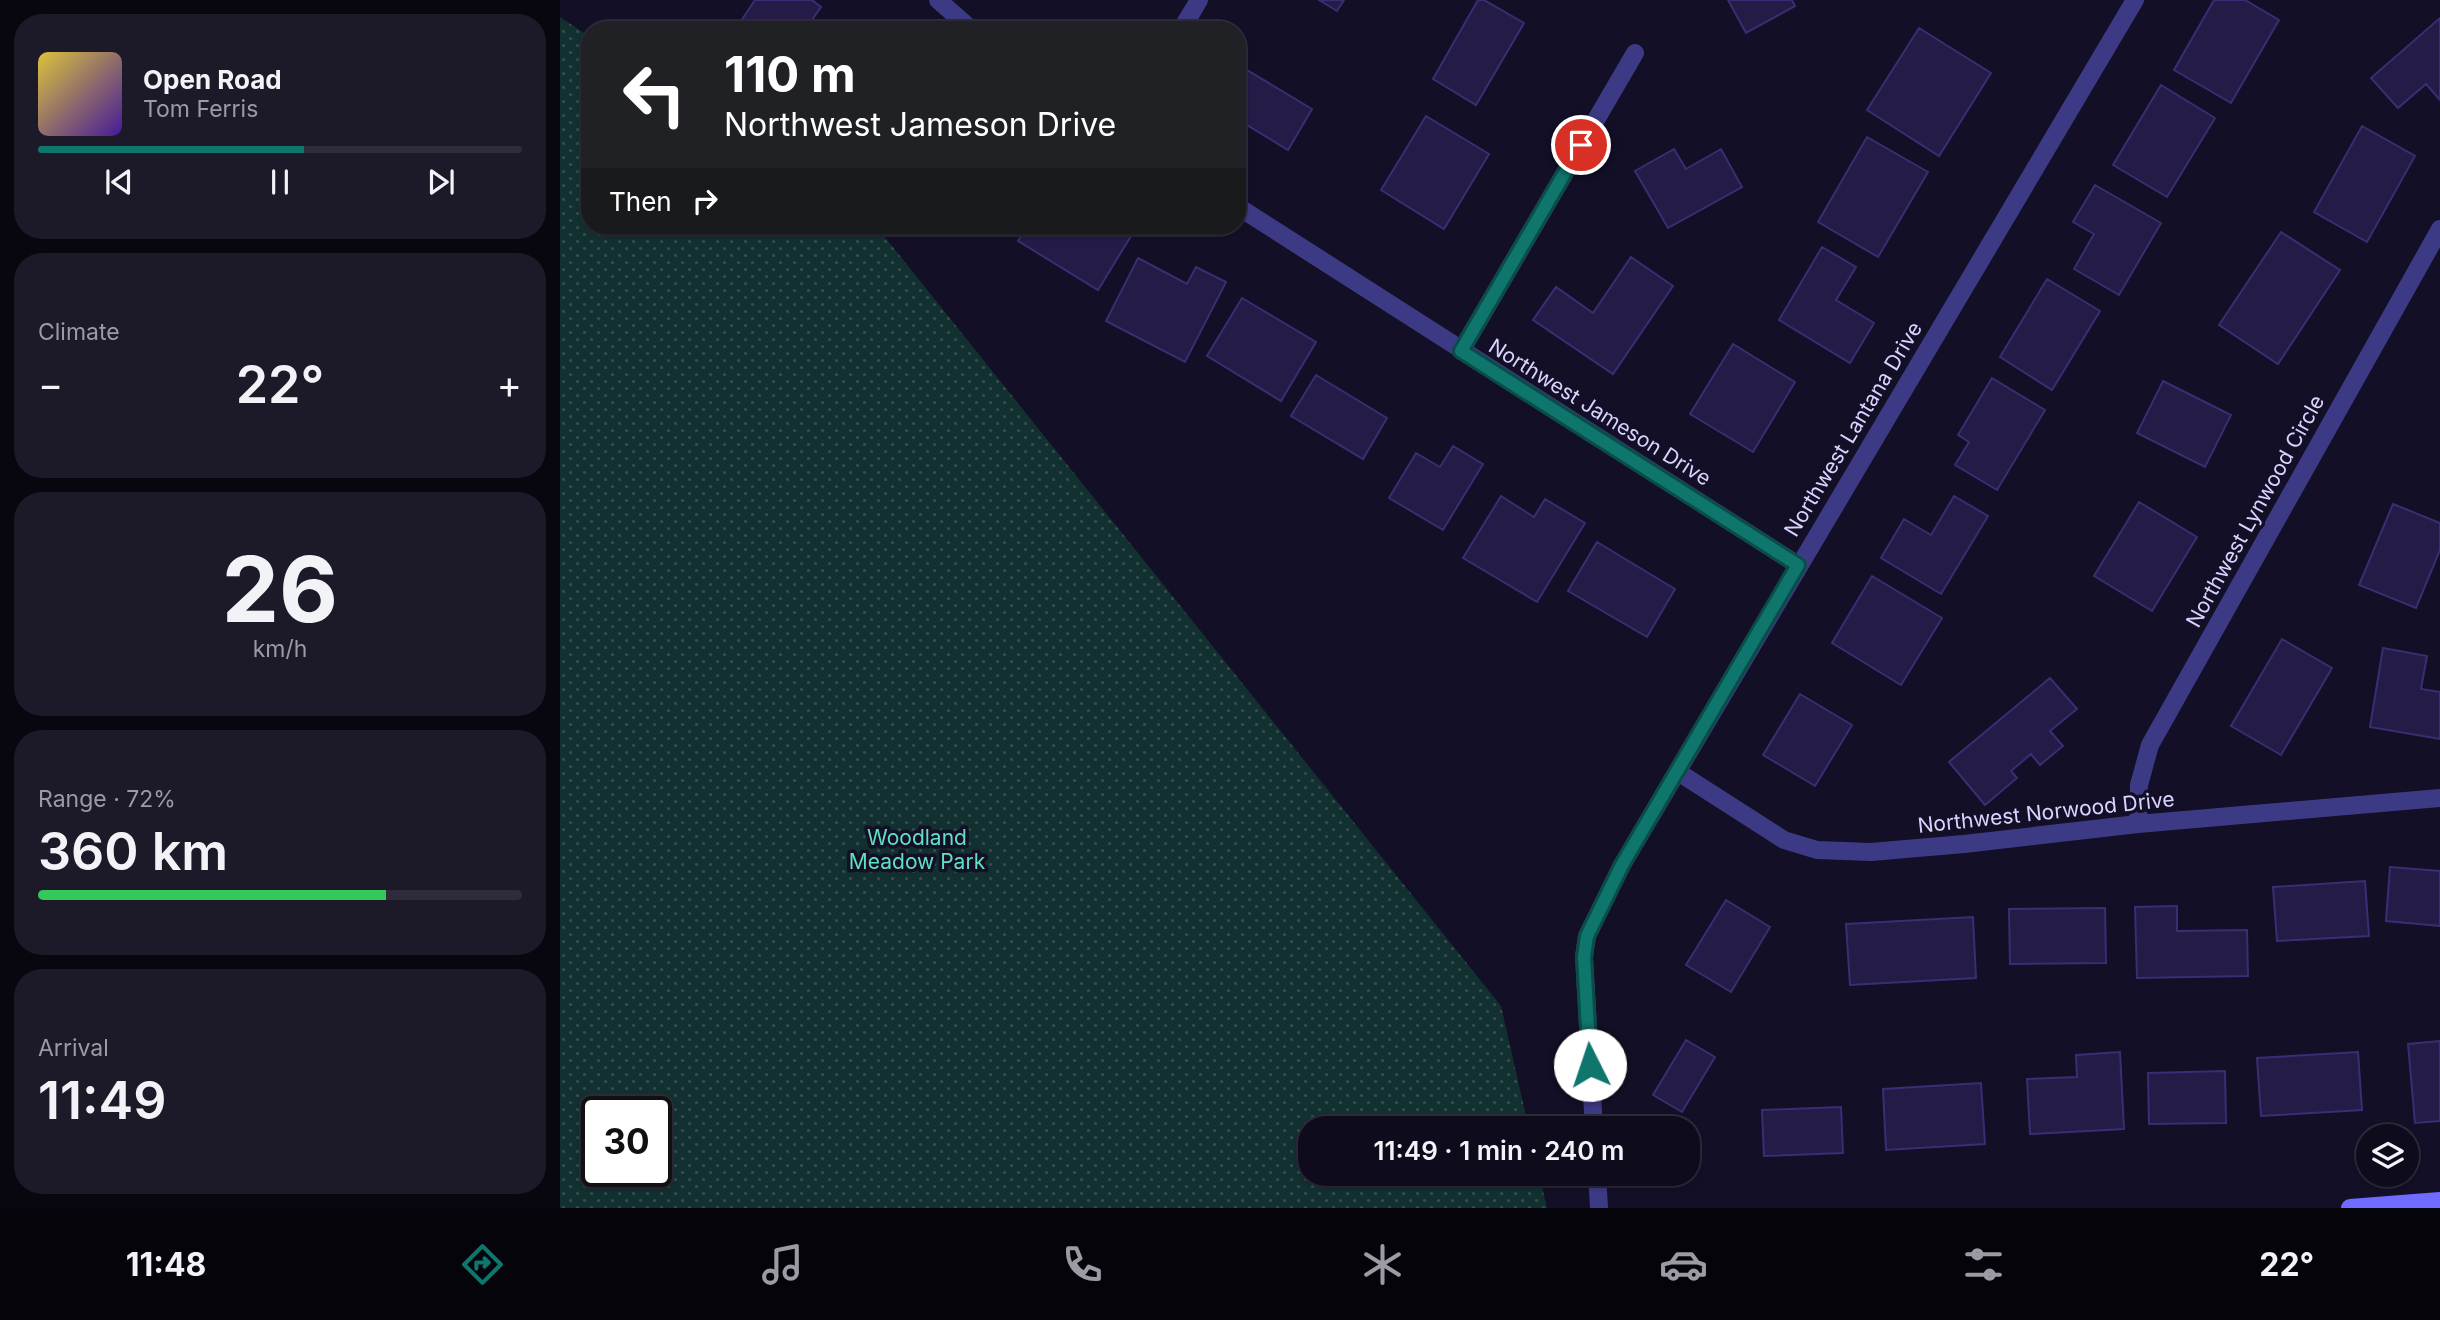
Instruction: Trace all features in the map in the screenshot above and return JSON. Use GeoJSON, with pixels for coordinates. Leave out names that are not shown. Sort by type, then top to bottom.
{"type":"FeatureCollection","features":[{"type":"Feature","properties":{"kind":"main road"},"geometry":{"type":"LineString","coordinates":[[2350,1208],[2440,1201]]}},
{"type":"Feature","properties":{"kind":"street"},"geometry":{"type":"LineString","coordinates":[[938,0],[962,21]]}},
{"type":"Feature","properties":{"kind":"street"},"geometry":{"type":"LineString","coordinates":[[1186,21],[1199,0]]}},
{"type":"Feature","properties":{"kind":"street","name":"Northwest Lantana Drive"},"geometry":{"type":"LineString","coordinates":[[1593,1116],[1584,957],[1587,936],[1622,865],[2135,0]]}},
{"type":"Feature","properties":{"kind":"street"},"geometry":{"type":"LineString","coordinates":[[1461,351],[1635,54]]}},
{"type":"Feature","properties":{"kind":"street","name":"Northwest Jameson Drive"},"geometry":{"type":"LineString","coordinates":[[1246,212],[1798,565]]}},
{"type":"Feature","properties":{"kind":"street","name":"Northwest Lynwood Circle"},"geometry":{"type":"LineString","coordinates":[[2138,824],[2140,785],[2150,745],[2440,229]]}},
{"type":"Feature","properties":{"kind":"street","name":"Northwest Norwood Drive"},"geometry":{"type":"LineString","coordinates":[[1678,772],[1784,839],[1817,849],[1871,852],[2138,824],[2440,798]]}},
{"type":"Feature","properties":{"kind":"street"},"geometry":{"type":"LineString","coordinates":[[1598,1186],[1599,1208]]}},
{"type":"Feature","properties":{"kind":"green space","name":"Woodland Meadow Park"},"geometry":{"type":"Polygon","coordinates":[[[560,17],[581,31],[581,235],[883,235],[1501,1006],[1526,1116],[1298,1116],[1298,1186],[1542,1186],[1547,1208],[560,1208],[560,17]]]}},
{"type":"Feature","properties":{"kind":"building"},"geometry":{"type":"Polygon","coordinates":[[[755,0],[812,0],[821,7],[811,21],[741,21],[755,0]]]}},
{"type":"Feature","properties":{"kind":"building"},"geometry":{"type":"Polygon","coordinates":[[[1319,0],[1344,0],[1337,11],[1319,0]]]}},
{"type":"Feature","properties":{"kind":"building"},"geometry":{"type":"Polygon","coordinates":[[[1478,0],[1484,0],[1524,23],[1476,105],[1433,79],[1478,0]]]}},
{"type":"Feature","properties":{"kind":"building"},"geometry":{"type":"Polygon","coordinates":[[[1728,0],[1792,0],[1795,6],[1746,33],[1728,0]]]}},
{"type":"Feature","properties":{"kind":"building"},"geometry":{"type":"Polygon","coordinates":[[[2214,0],[2245,0],[2279,20],[2231,103],[2174,70],[2214,0]]]}},
{"type":"Feature","properties":{"kind":"building"},"geometry":{"type":"Polygon","coordinates":[[[2440,18],[2440,100],[2426,84],[2398,108],[2371,78],[2440,18]]]}},
{"type":"Feature","properties":{"kind":"building"},"geometry":{"type":"Polygon","coordinates":[[[1919,28],[1991,73],[1939,156],[1867,110],[1919,28]]]}},
{"type":"Feature","properties":{"kind":"building"},"geometry":{"type":"Polygon","coordinates":[[[1246,69],[1312,109],[1288,150],[1246,124],[1246,69]]]}},
{"type":"Feature","properties":{"kind":"building"},"geometry":{"type":"Polygon","coordinates":[[[2161,85],[2215,118],[2167,197],[2113,165],[2161,85]]]}},
{"type":"Feature","properties":{"kind":"building"},"geometry":{"type":"Polygon","coordinates":[[[1426,116],[1489,154],[1444,229],[1381,190],[1426,116]]]}},
{"type":"Feature","properties":{"kind":"building"},"geometry":{"type":"Polygon","coordinates":[[[2362,126],[2415,156],[2367,242],[2314,212],[2362,126]]]}},
{"type":"Feature","properties":{"kind":"building"},"geometry":{"type":"Polygon","coordinates":[[[1867,137],[1928,172],[1878,257],[1818,222],[1867,137]]]}},
{"type":"Feature","properties":{"kind":"building"},"geometry":{"type":"Polygon","coordinates":[[[1674,149],[1686,169],[1721,149],[1742,187],[1668,228],[1635,171],[1674,149]]]}},
{"type":"Feature","properties":{"kind":"building"},"geometry":{"type":"Polygon","coordinates":[[[2095,185],[2161,223],[2119,295],[2074,269],[2094,234],[2073,222],[2095,185]]]}},
{"type":"Feature","properties":{"kind":"building"},"geometry":{"type":"Polygon","coordinates":[[[2281,232],[2340,270],[2278,364],[2219,325],[2281,232]]]}},
{"type":"Feature","properties":{"kind":"building"},"geometry":{"type":"Polygon","coordinates":[[[1022,235],[1131,236],[1098,290],[1018,241],[1022,235]]]}},
{"type":"Feature","properties":{"kind":"building"},"geometry":{"type":"Polygon","coordinates":[[[1822,247],[1856,267],[1836,300],[1874,323],[1850,363],[1779,320],[1822,247]]]}},
{"type":"Feature","properties":{"kind":"building"},"geometry":{"type":"Polygon","coordinates":[[[1631,257],[1673,286],[1613,374],[1533,320],[1556,287],[1593,313],[1631,257]]]}},
{"type":"Feature","properties":{"kind":"building"},"geometry":{"type":"Polygon","coordinates":[[[1138,258],[1187,284],[1196,267],[1226,282],[1185,362],[1106,321],[1138,258]]]}},
{"type":"Feature","properties":{"kind":"building"},"geometry":{"type":"Polygon","coordinates":[[[2047,279],[2100,311],[2052,390],[2000,357],[2047,279]]]}},
{"type":"Feature","properties":{"kind":"building"},"geometry":{"type":"Polygon","coordinates":[[[1242,298],[1316,342],[1281,401],[1207,356],[1242,298]]]}},
{"type":"Feature","properties":{"kind":"building"},"geometry":{"type":"Polygon","coordinates":[[[1733,344],[1795,382],[1753,452],[1690,414],[1733,344]]]}},
{"type":"Feature","properties":{"kind":"building"},"geometry":{"type":"Polygon","coordinates":[[[1316,375],[1387,418],[1363,459],[1291,416],[1316,375]]]}},
{"type":"Feature","properties":{"kind":"building"},"geometry":{"type":"Polygon","coordinates":[[[1992,378],[2045,410],[1997,490],[1955,465],[1969,442],[1958,435],[1992,378]]]}},
{"type":"Feature","properties":{"kind":"building"},"geometry":{"type":"Polygon","coordinates":[[[2163,381],[2231,415],[2205,467],[2137,433],[2163,381]]]}},
{"type":"Feature","properties":{"kind":"building"},"geometry":{"type":"Polygon","coordinates":[[[1453,446],[1483,464],[1443,530],[1389,498],[1416,453],[1440,467],[1453,446]]]}},
{"type":"Feature","properties":{"kind":"building"},"geometry":{"type":"Polygon","coordinates":[[[1501,496],[1534,517],[1545,499],[1585,523],[1537,602],[1463,558],[1501,496]]]}},
{"type":"Feature","properties":{"kind":"building"},"geometry":{"type":"Polygon","coordinates":[[[1954,496],[1988,516],[1941,594],[1881,558],[1904,519],[1931,535],[1954,496]]]}},
{"type":"Feature","properties":{"kind":"building"},"geometry":{"type":"Polygon","coordinates":[[[2139,502],[2197,537],[2152,611],[2094,576],[2139,502]]]}},
{"type":"Feature","properties":{"kind":"building"},"geometry":{"type":"Polygon","coordinates":[[[2393,504],[2440,523],[2440,550],[2416,608],[2359,585],[2393,504]]]}},
{"type":"Feature","properties":{"kind":"building"},"geometry":{"type":"Polygon","coordinates":[[[1597,542],[1675,589],[1647,637],[1568,591],[1597,542]]]}},
{"type":"Feature","properties":{"kind":"building"},"geometry":{"type":"Polygon","coordinates":[[[1872,576],[1942,618],[1901,685],[1832,643],[1872,576]]]}},
{"type":"Feature","properties":{"kind":"building"},"geometry":{"type":"Polygon","coordinates":[[[2282,639],[2332,668],[2281,755],[2231,726],[2282,639]]]}},
{"type":"Feature","properties":{"kind":"building"},"geometry":{"type":"Polygon","coordinates":[[[2383,648],[2427,656],[2421,689],[2440,692],[2440,739],[2370,727],[2383,648]]]}},
{"type":"Feature","properties":{"kind":"building"},"geometry":{"type":"Polygon","coordinates":[[[2050,678],[2077,709],[2050,731],[2063,746],[2040,765],[2031,754],[2011,771],[2017,778],[1985,805],[1949,762],[2050,678]]]}},
{"type":"Feature","properties":{"kind":"building"},"geometry":{"type":"Polygon","coordinates":[[[1800,694],[1852,725],[1815,786],[1763,755],[1800,694]]]}},
{"type":"Feature","properties":{"kind":"building"},"geometry":{"type":"Polygon","coordinates":[[[2390,867],[2440,871],[2440,926],[2386,921],[2390,867]]]}},
{"type":"Feature","properties":{"kind":"building"},"geometry":{"type":"Polygon","coordinates":[[[2365,881],[2369,936],[2277,941],[2273,887],[2365,881]]]}},
{"type":"Feature","properties":{"kind":"building"},"geometry":{"type":"Polygon","coordinates":[[[1726,900],[1770,927],[1731,992],[1686,965],[1726,900]]]}},
{"type":"Feature","properties":{"kind":"building"},"geometry":{"type":"Polygon","coordinates":[[[2177,906],[2177,931],[2247,930],[2248,976],[2137,978],[2135,907],[2177,906]]]}},
{"type":"Feature","properties":{"kind":"building"},"geometry":{"type":"Polygon","coordinates":[[[2105,908],[2106,963],[2010,964],[2009,909],[2105,908]]]}},
{"type":"Feature","properties":{"kind":"building"},"geometry":{"type":"Polygon","coordinates":[[[1973,917],[1976,978],[1850,985],[1846,924],[1973,917]]]}},
{"type":"Feature","properties":{"kind":"building"},"geometry":{"type":"Polygon","coordinates":[[[1686,1040],[1715,1057],[1682,1112],[1653,1095],[1686,1040]]]}},
{"type":"Feature","properties":{"kind":"building"},"geometry":{"type":"Polygon","coordinates":[[[2440,1041],[2440,1121],[2415,1123],[2408,1044],[2440,1041]]]}},
{"type":"Feature","properties":{"kind":"building"},"geometry":{"type":"Polygon","coordinates":[[[2120,1052],[2124,1129],[2030,1134],[2027,1079],[2077,1077],[2076,1055],[2120,1052]]]}},
{"type":"Feature","properties":{"kind":"building"},"geometry":{"type":"Polygon","coordinates":[[[2358,1052],[2362,1110],[2261,1116],[2257,1058],[2358,1052]]]}},
{"type":"Feature","properties":{"kind":"building"},"geometry":{"type":"Polygon","coordinates":[[[2225,1071],[2226,1123],[2149,1124],[2148,1073],[2225,1071]]]}},
{"type":"Feature","properties":{"kind":"building"},"geometry":{"type":"Polygon","coordinates":[[[1981,1083],[1985,1144],[1886,1150],[1883,1089],[1981,1083]]]}},
{"type":"Feature","properties":{"kind":"building"},"geometry":{"type":"Polygon","coordinates":[[[1841,1107],[1843,1153],[1764,1156],[1762,1110],[1841,1107]]]}},
{"type":"Feature","properties":{"kind":"route"},"geometry":{"type":"LineString","coordinates":[[1581,145],[1461,351],[1798,565],[1622,865],[1587,936],[1584,957],[1590,1065]]}}]}
